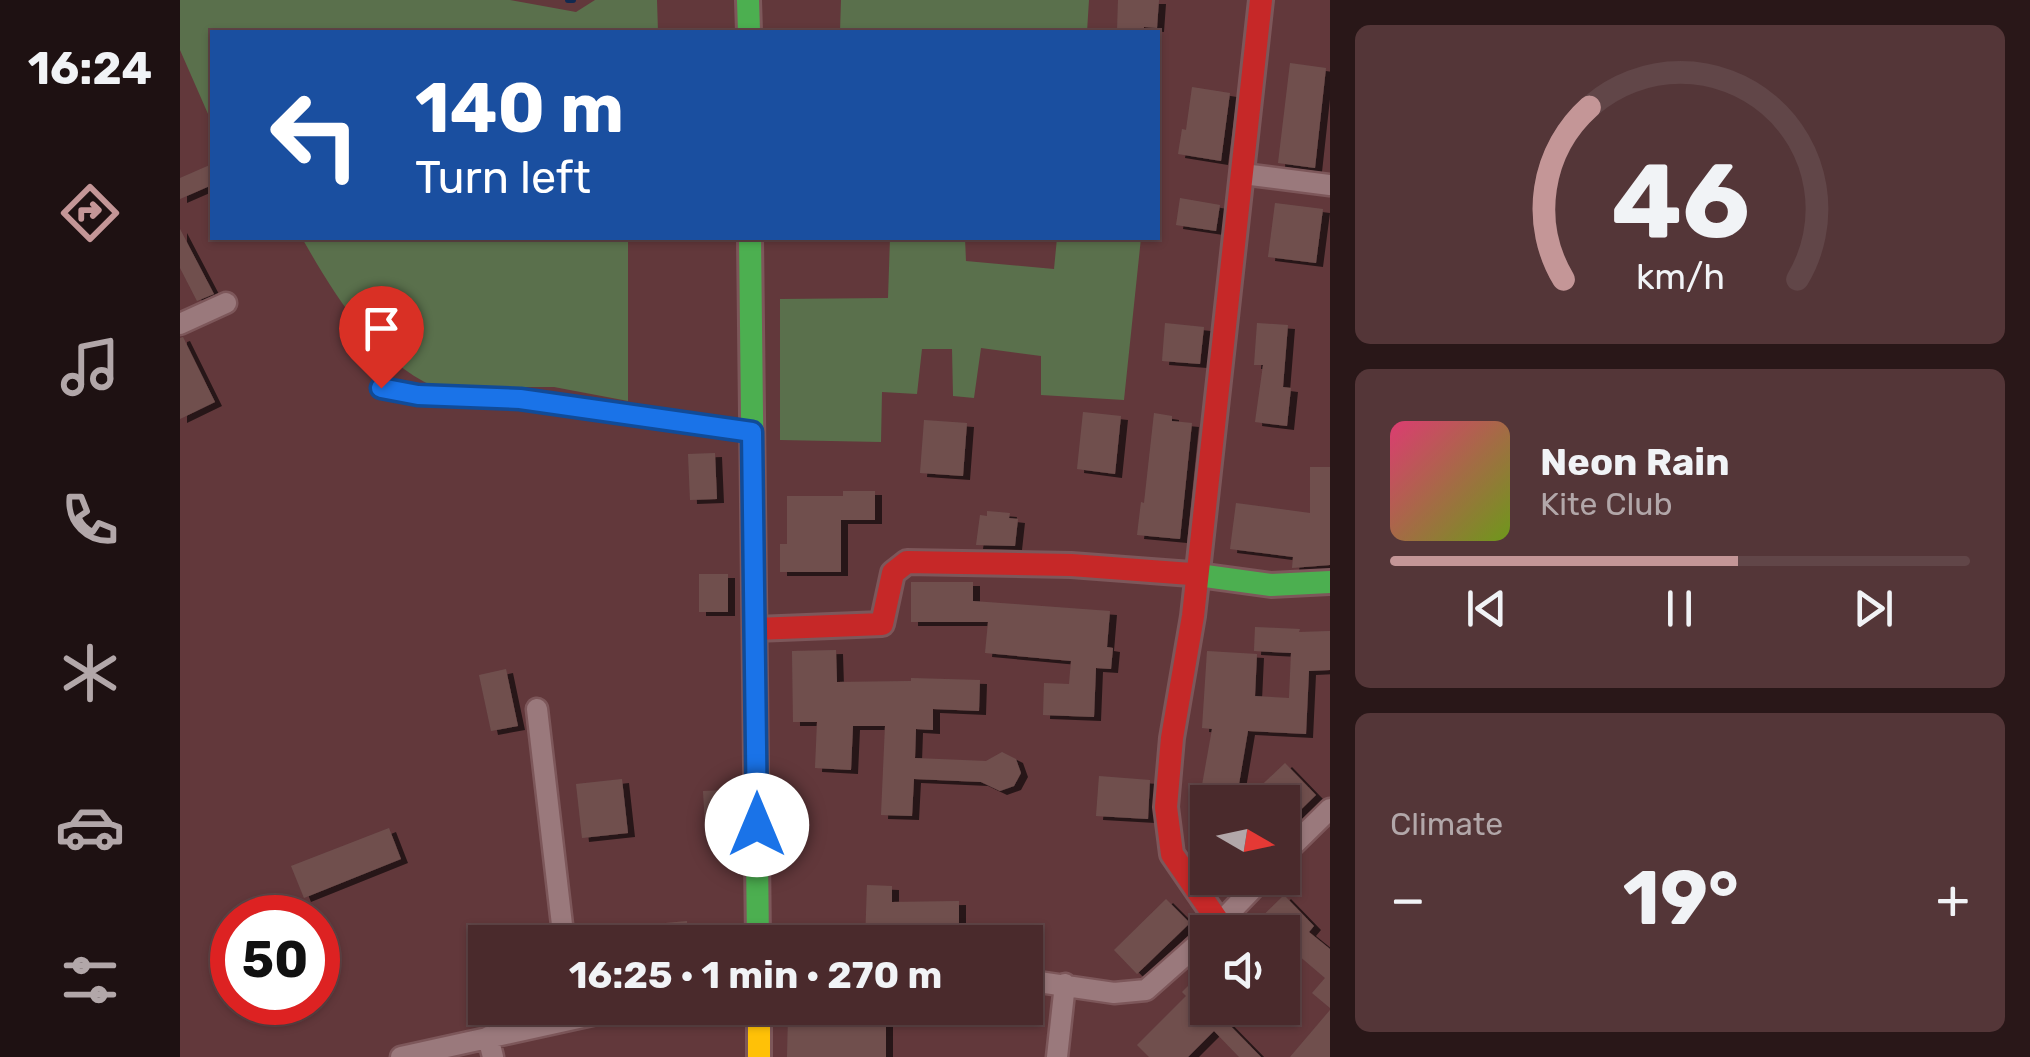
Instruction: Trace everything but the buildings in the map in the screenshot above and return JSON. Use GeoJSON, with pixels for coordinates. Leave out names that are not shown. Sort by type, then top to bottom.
{"type":"FeatureCollection","features":[{"type":"Feature","properties":{"kind":"street"},"geometry":{"type":"LineString","coordinates":[[748,0],[749,30]]}},
{"type":"Feature","properties":{"kind":"street"},"geometry":{"type":"LineString","coordinates":[[1204,915],[1171,853],[1165,832],[1178,698],[1194,616],[1261,0]]}},
{"type":"Feature","properties":{"kind":"street"},"geometry":{"type":"LineString","coordinates":[[1242,174],[1330,186]]}},
{"type":"Feature","properties":{"kind":"street"},"geometry":{"type":"LineString","coordinates":[[750,240],[758,925]]}},
{"type":"Feature","properties":{"kind":"street"},"geometry":{"type":"LineString","coordinates":[[180,324],[226,303]]}},
{"type":"Feature","properties":{"kind":"street"},"geometry":{"type":"LineString","coordinates":[[756,628],[882,624],[893,573],[906,562],[1056,562],[1305,588],[1330,582]]}},
{"type":"Feature","properties":{"kind":"street"},"geometry":{"type":"LineString","coordinates":[[537,710],[562,925]]}},
{"type":"Feature","properties":{"kind":"street"},"geometry":{"type":"LineString","coordinates":[[1300,838],[1330,808]]}},
{"type":"Feature","properties":{"kind":"street"},"geometry":{"type":"LineString","coordinates":[[1227,915],[1247,895]]}},
{"type":"Feature","properties":{"kind":"street"},"geometry":{"type":"LineString","coordinates":[[1043,982],[1114,994],[1146,990],[1190,951]]}},
{"type":"Feature","properties":{"kind":"street"},"geometry":{"type":"LineString","coordinates":[[1057,1057],[1065,984]]}},
{"type":"Feature","properties":{"kind":"street"},"geometry":{"type":"LineString","coordinates":[[401,1057],[490,1047],[542,1025]]}},
{"type":"Feature","properties":{"kind":"street"},"geometry":{"type":"LineString","coordinates":[[759,1025],[759,1057]]}},
{"type":"Feature","properties":{"kind":"lane"},"geometry":{"type":"LineString","coordinates":[[381,388],[418,395],[520,399],[752,432]]}},
{"type":"Feature","properties":{"kind":"green space"},"geometry":{"type":"Polygon","coordinates":[[[180,0],[510,0],[576,12],[595,0],[657,0],[658,30],[210,30],[210,118],[180,50],[180,0]]]}},
{"type":"Feature","properties":{"kind":"green space"},"geometry":{"type":"Polygon","coordinates":[[[841,0],[1089,0],[1087,30],[840,30],[841,0]]]}},
{"type":"Feature","properties":{"kind":"green space"},"geometry":{"type":"Polygon","coordinates":[[[303,240],[628,240],[628,401],[554,387],[434,387],[374,342],[328,282],[303,240]]]}},
{"type":"Feature","properties":{"kind":"green space"},"geometry":{"type":"Polygon","coordinates":[[[890,240],[965,240],[966,261],[1054,269],[1057,240],[1141,240],[1124,400],[1041,395],[1041,356],[981,348],[974,398],[953,396],[952,349],[922,349],[917,394],[882,392],[881,442],[780,440],[780,299],[888,298],[890,240]]]}},
{"type":"Feature","properties":{"kind":"waterway"},"geometry":{"type":"LineString","coordinates":[[568,0],[573,0]]}},
{"type":"Feature","properties":{"kind":"traffic: fast"},"geometry":{"type":"LineString","coordinates":[[748,0],[749,30]]}},
{"type":"Feature","properties":{"kind":"traffic: fast"},"geometry":{"type":"LineString","coordinates":[[750,240],[758,925]]}},
{"type":"Feature","properties":{"kind":"traffic: fast"},"geometry":{"type":"LineString","coordinates":[[1191,574],[1271,585],[1330,582]]}},
{"type":"Feature","properties":{"kind":"traffic: slow"},"geometry":{"type":"LineString","coordinates":[[759,1025],[759,1057]]}},
{"type":"Feature","properties":{"kind":"traffic: jam"},"geometry":{"type":"LineString","coordinates":[[1214,915],[1172,854],[1166,807],[1172,738],[1193,616],[1261,0]]}},
{"type":"Feature","properties":{"kind":"traffic: jam"},"geometry":{"type":"LineString","coordinates":[[755,629],[882,624],[893,573],[907,562],[1071,565],[1191,574]]}},
{"type":"Feature","properties":{"kind":"route"},"geometry":{"type":"LineString","coordinates":[[381,388],[418,395],[520,399],[752,432],[757,825]]}}]}
